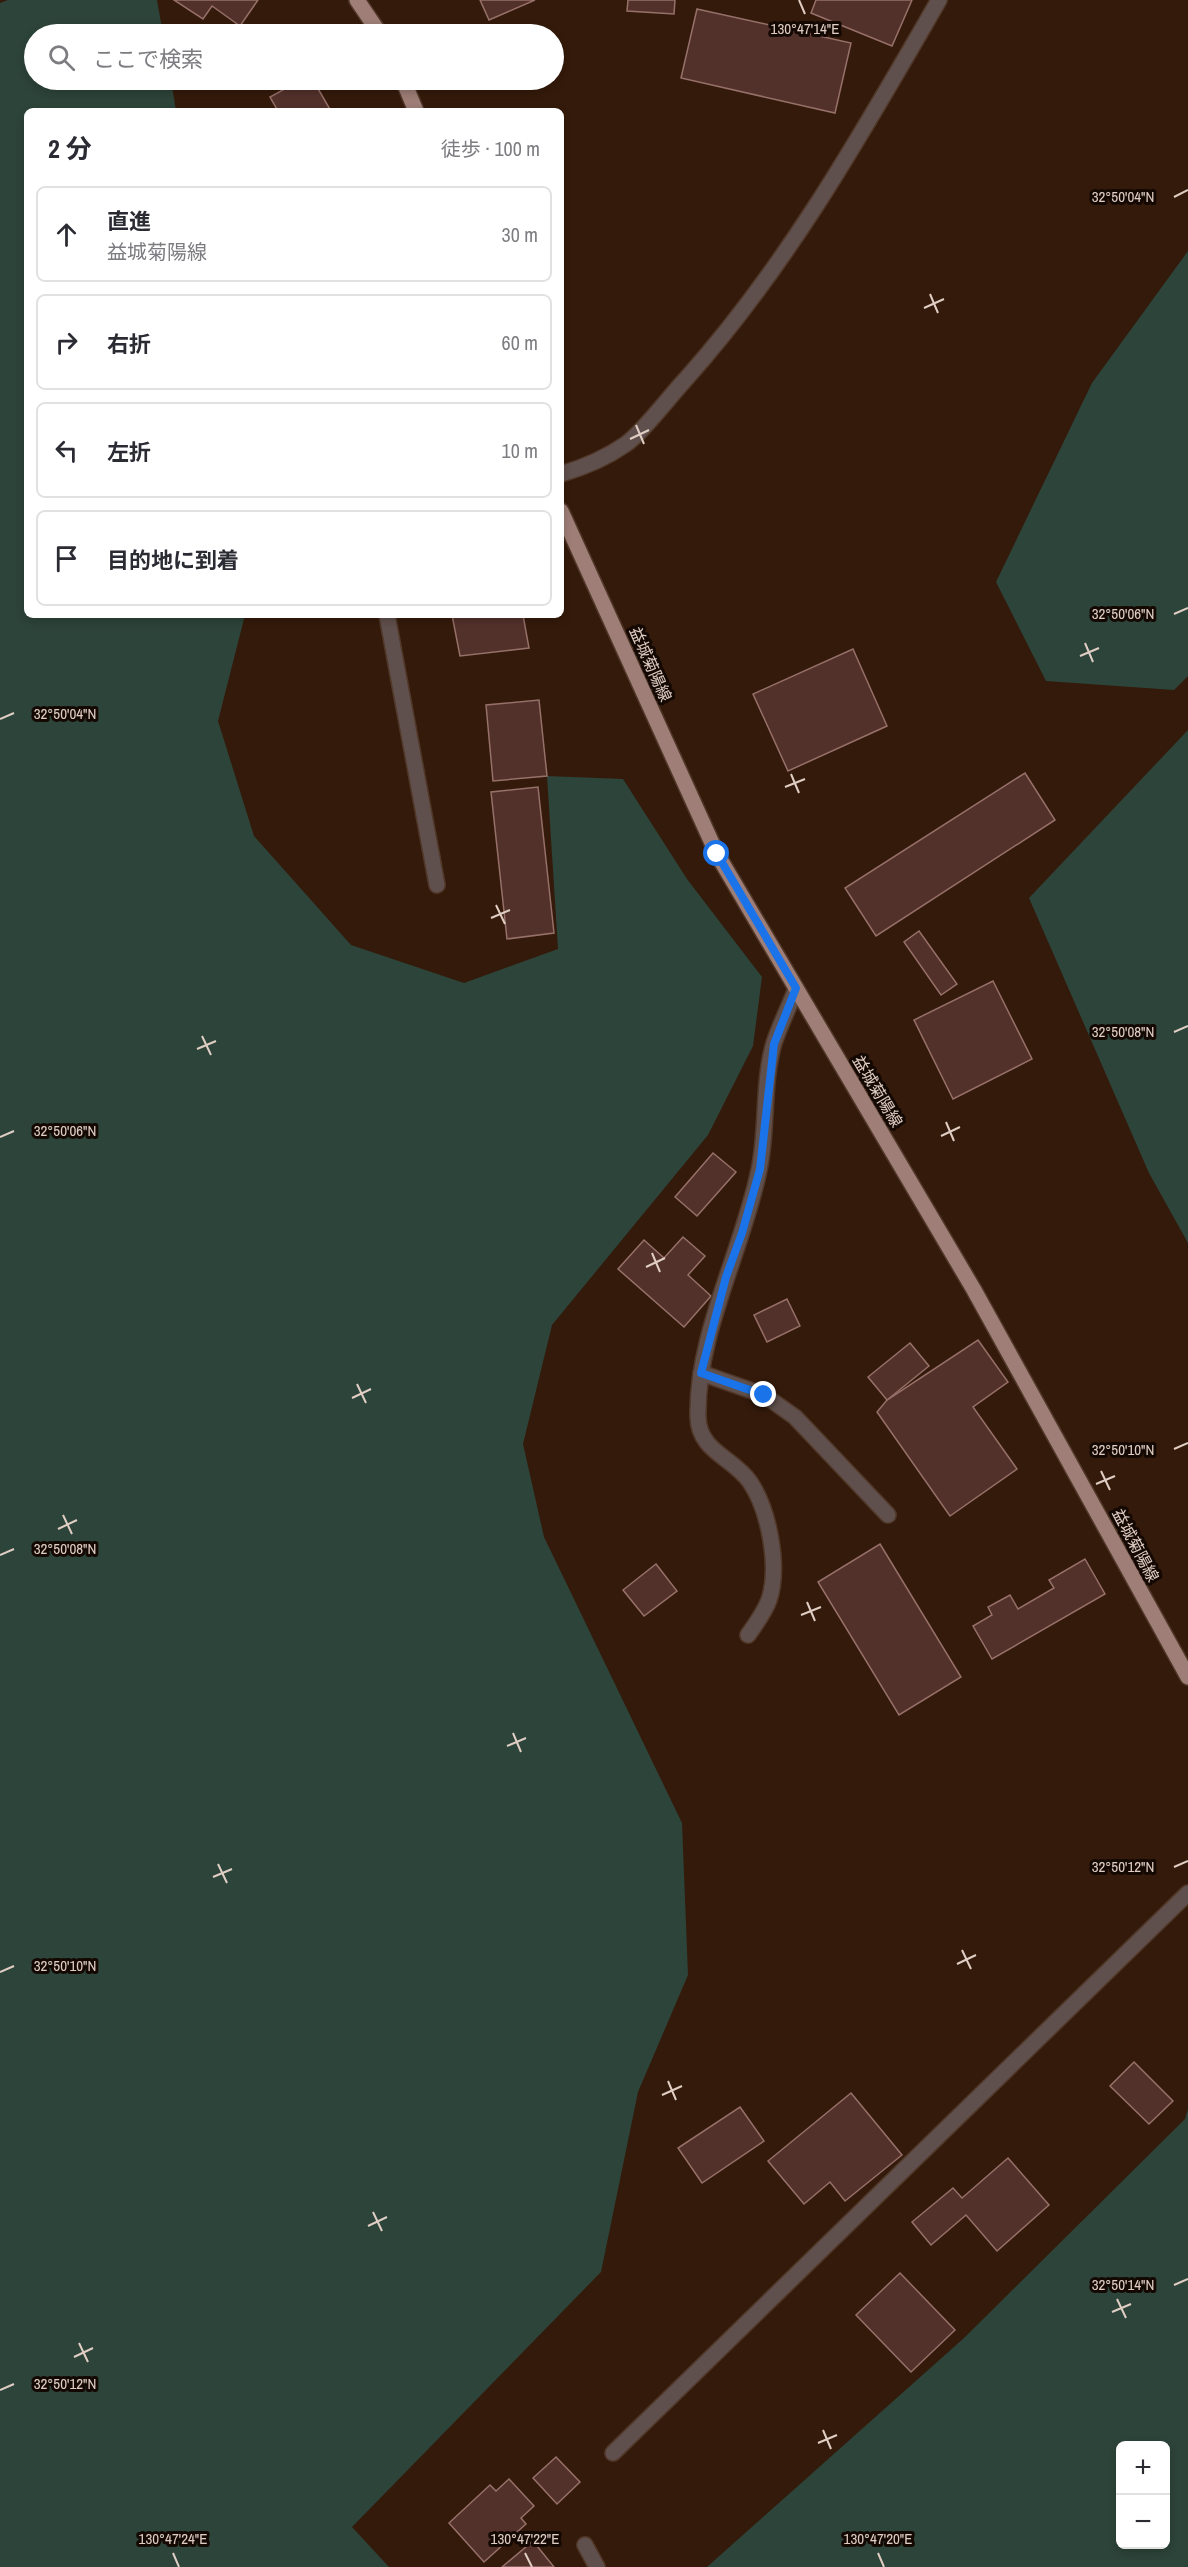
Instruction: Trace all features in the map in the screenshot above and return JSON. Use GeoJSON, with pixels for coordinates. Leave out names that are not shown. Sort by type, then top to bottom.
{"type":"FeatureCollection","features":[{"type":"Feature","properties":{"kind":"main road"},"geometry":{"type":"LineString","coordinates":[[357,0],[373,24]]}},
{"type":"Feature","properties":{"kind":"main road"},"geometry":{"type":"LineString","coordinates":[[407,90],[415,108]]}},
{"type":"Feature","properties":{"kind":"main road","name":"益城菊陽線"},"geometry":{"type":"LineString","coordinates":[[564,518],[717,854],[974,1290],[1188,1677]]}},
{"type":"Feature","properties":{"kind":"street"},"geometry":{"type":"LineString","coordinates":[[564,473],[592,465],[628,442],[700,363],[764,285],[819,205],[939,0]]}},
{"type":"Feature","properties":{"kind":"street"},"geometry":{"type":"LineString","coordinates":[[388,618],[437,885]]}},
{"type":"Feature","properties":{"kind":"street"},"geometry":{"type":"LineString","coordinates":[[748,1635],[769,1600],[774,1575],[772,1540],[750,1481],[706,1444],[698,1419],[701,1373],[726,1277],[742,1233],[760,1169],[774,1044],[796,988]]}},
{"type":"Feature","properties":{"kind":"street"},"geometry":{"type":"LineString","coordinates":[[701,1373],[764,1395],[795,1417],[888,1515]]}},
{"type":"Feature","properties":{"kind":"street"},"geometry":{"type":"LineString","coordinates":[[613,2452],[1188,1893]]}},
{"type":"Feature","properties":{"kind":"street"},"geometry":{"type":"LineString","coordinates":[[585,2545],[597,2567]]}},
{"type":"Feature","properties":{"kind":"green space"},"geometry":{"type":"Polygon","coordinates":[[[8,0],[157,0],[161,24],[24,24],[24,90],[173,90],[176,108],[24,108],[24,618],[244,618],[218,721],[254,836],[351,945],[464,983],[558,949],[547,776],[623,779],[687,879],[762,977],[753,1046],[708,1135],[552,1325],[523,1444],[544,1537],[682,1823],[688,1975],[638,2092],[601,2272],[352,2527],[389,2567],[0,2567],[0,3],[8,0]]]}},
{"type":"Feature","properties":{"kind":"green space"},"geometry":{"type":"Polygon","coordinates":[[[1188,251],[1188,676],[1174,690],[1046,681],[996,582],[1092,383],[1188,251]]]}},
{"type":"Feature","properties":{"kind":"green space"},"geometry":{"type":"Polygon","coordinates":[[[1188,730],[1188,1243],[1149,1173],[1029,898],[1188,730]]]}},
{"type":"Feature","properties":{"kind":"green space"},"geometry":{"type":"Polygon","coordinates":[[[1188,2109],[1188,2567],[707,2567],[964,2338],[1185,2119],[1188,2109]]]}},
{"type":"Feature","properties":{"kind":"building"},"geometry":{"type":"Polygon","coordinates":[[[174,0],[258,0],[241,24],[237,24],[212,6],[203,19],[174,0]]]}},
{"type":"Feature","properties":{"kind":"building"},"geometry":{"type":"Polygon","coordinates":[[[480,0],[535,0],[489,20],[480,0]]]}},
{"type":"Feature","properties":{"kind":"building"},"geometry":{"type":"Polygon","coordinates":[[[628,0],[675,0],[674,14],[627,11],[628,0]]]}},
{"type":"Feature","properties":{"kind":"building"},"geometry":{"type":"Polygon","coordinates":[[[816,0],[912,0],[892,46],[811,13],[816,0]]]}},
{"type":"Feature","properties":{"kind":"building"},"geometry":{"type":"Polygon","coordinates":[[[697,9],[851,43],[835,113],[681,78],[697,9]]]}},
{"type":"Feature","properties":{"kind":"building"},"geometry":{"type":"Polygon","coordinates":[[[283,90],[319,90],[329,108],[276,108],[270,97],[283,90]]]}},
{"type":"Feature","properties":{"kind":"building"},"geometry":{"type":"Polygon","coordinates":[[[453,618],[524,618],[529,648],[460,656],[453,618]]]}},
{"type":"Feature","properties":{"kind":"building"},"geometry":{"type":"Polygon","coordinates":[[[853,649],[887,726],[788,771],[753,694],[853,649]]]}},
{"type":"Feature","properties":{"kind":"building"},"geometry":{"type":"Polygon","coordinates":[[[539,700],[547,776],[493,781],[486,705],[539,700]]]}},
{"type":"Feature","properties":{"kind":"building"},"geometry":{"type":"Polygon","coordinates":[[[1025,773],[1055,820],[876,936],[845,888],[1025,773]]]}},
{"type":"Feature","properties":{"kind":"building"},"geometry":{"type":"Polygon","coordinates":[[[538,787],[554,933],[507,939],[491,792],[538,787]]]}},
{"type":"Feature","properties":{"kind":"building"},"geometry":{"type":"Polygon","coordinates":[[[919,931],[957,984],[941,995],[904,942],[919,931]]]}},
{"type":"Feature","properties":{"kind":"building"},"geometry":{"type":"Polygon","coordinates":[[[993,981],[1032,1059],[953,1099],[914,1020],[993,981]]]}},
{"type":"Feature","properties":{"kind":"building"},"geometry":{"type":"Polygon","coordinates":[[[713,1153],[736,1172],[697,1216],[675,1197],[713,1153]]]}},
{"type":"Feature","properties":{"kind":"building"},"geometry":{"type":"Polygon","coordinates":[[[683,1237],[705,1256],[688,1275],[711,1296],[684,1327],[618,1269],[644,1240],[664,1258],[683,1237]]]}},
{"type":"Feature","properties":{"kind":"building"},"geometry":{"type":"Polygon","coordinates":[[[787,1299],[800,1326],[767,1342],[754,1315],[787,1299]]]}},
{"type":"Feature","properties":{"kind":"building"},"geometry":{"type":"Polygon","coordinates":[[[978,1340],[1008,1382],[973,1407],[1017,1469],[950,1516],[877,1412],[887,1400],[978,1340]]]}},
{"type":"Feature","properties":{"kind":"building"},"geometry":{"type":"Polygon","coordinates":[[[910,1343],[929,1366],[887,1400],[868,1377],[910,1343]]]}},
{"type":"Feature","properties":{"kind":"building"},"geometry":{"type":"Polygon","coordinates":[[[880,1544],[961,1677],[899,1715],[818,1582],[880,1544]]]}},
{"type":"Feature","properties":{"kind":"building"},"geometry":{"type":"Polygon","coordinates":[[[1085,1559],[1105,1594],[992,1659],[973,1626],[992,1615],[988,1607],[1010,1595],[1018,1609],[1054,1588],[1049,1580],[1085,1559]]]}},
{"type":"Feature","properties":{"kind":"building"},"geometry":{"type":"Polygon","coordinates":[[[656,1564],[677,1591],[644,1616],[623,1590],[656,1564]]]}},
{"type":"Feature","properties":{"kind":"building"},"geometry":{"type":"Polygon","coordinates":[[[1134,2062],[1173,2101],[1149,2124],[1110,2086],[1134,2062]]]}},
{"type":"Feature","properties":{"kind":"building"},"geometry":{"type":"Polygon","coordinates":[[[851,2093],[902,2155],[845,2201],[830,2182],[804,2204],[768,2161],[851,2093]]]}},
{"type":"Feature","properties":{"kind":"building"},"geometry":{"type":"Polygon","coordinates":[[[740,2107],[764,2141],[702,2183],[678,2148],[740,2107]]]}},
{"type":"Feature","properties":{"kind":"building"},"geometry":{"type":"Polygon","coordinates":[[[1008,2158],[1049,2205],[997,2251],[966,2215],[931,2245],[912,2222],[953,2188],[962,2198],[1008,2158]]]}},
{"type":"Feature","properties":{"kind":"building"},"geometry":{"type":"Polygon","coordinates":[[[900,2273],[955,2330],[911,2372],[856,2315],[900,2273]]]}},
{"type":"Feature","properties":{"kind":"building"},"geometry":{"type":"Polygon","coordinates":[[[556,2457],[580,2482],[557,2504],[533,2478],[556,2457]]]}},
{"type":"Feature","properties":{"kind":"building"},"geometry":{"type":"Polygon","coordinates":[[[509,2479],[534,2506],[521,2518],[526,2524],[484,2562],[449,2523],[490,2485],[496,2491],[509,2479]]]}},
{"type":"Feature","properties":{"kind":"building"},"geometry":{"type":"Polygon","coordinates":[[[533,2541],[554,2567],[502,2567],[533,2541]]]}},
{"type":"Feature","properties":{"kind":"route"},"geometry":{"type":"LineString","coordinates":[[717,854],[796,988],[774,1044],[760,1169],[742,1233],[726,1277],[701,1373],[764,1395]]}}]}
